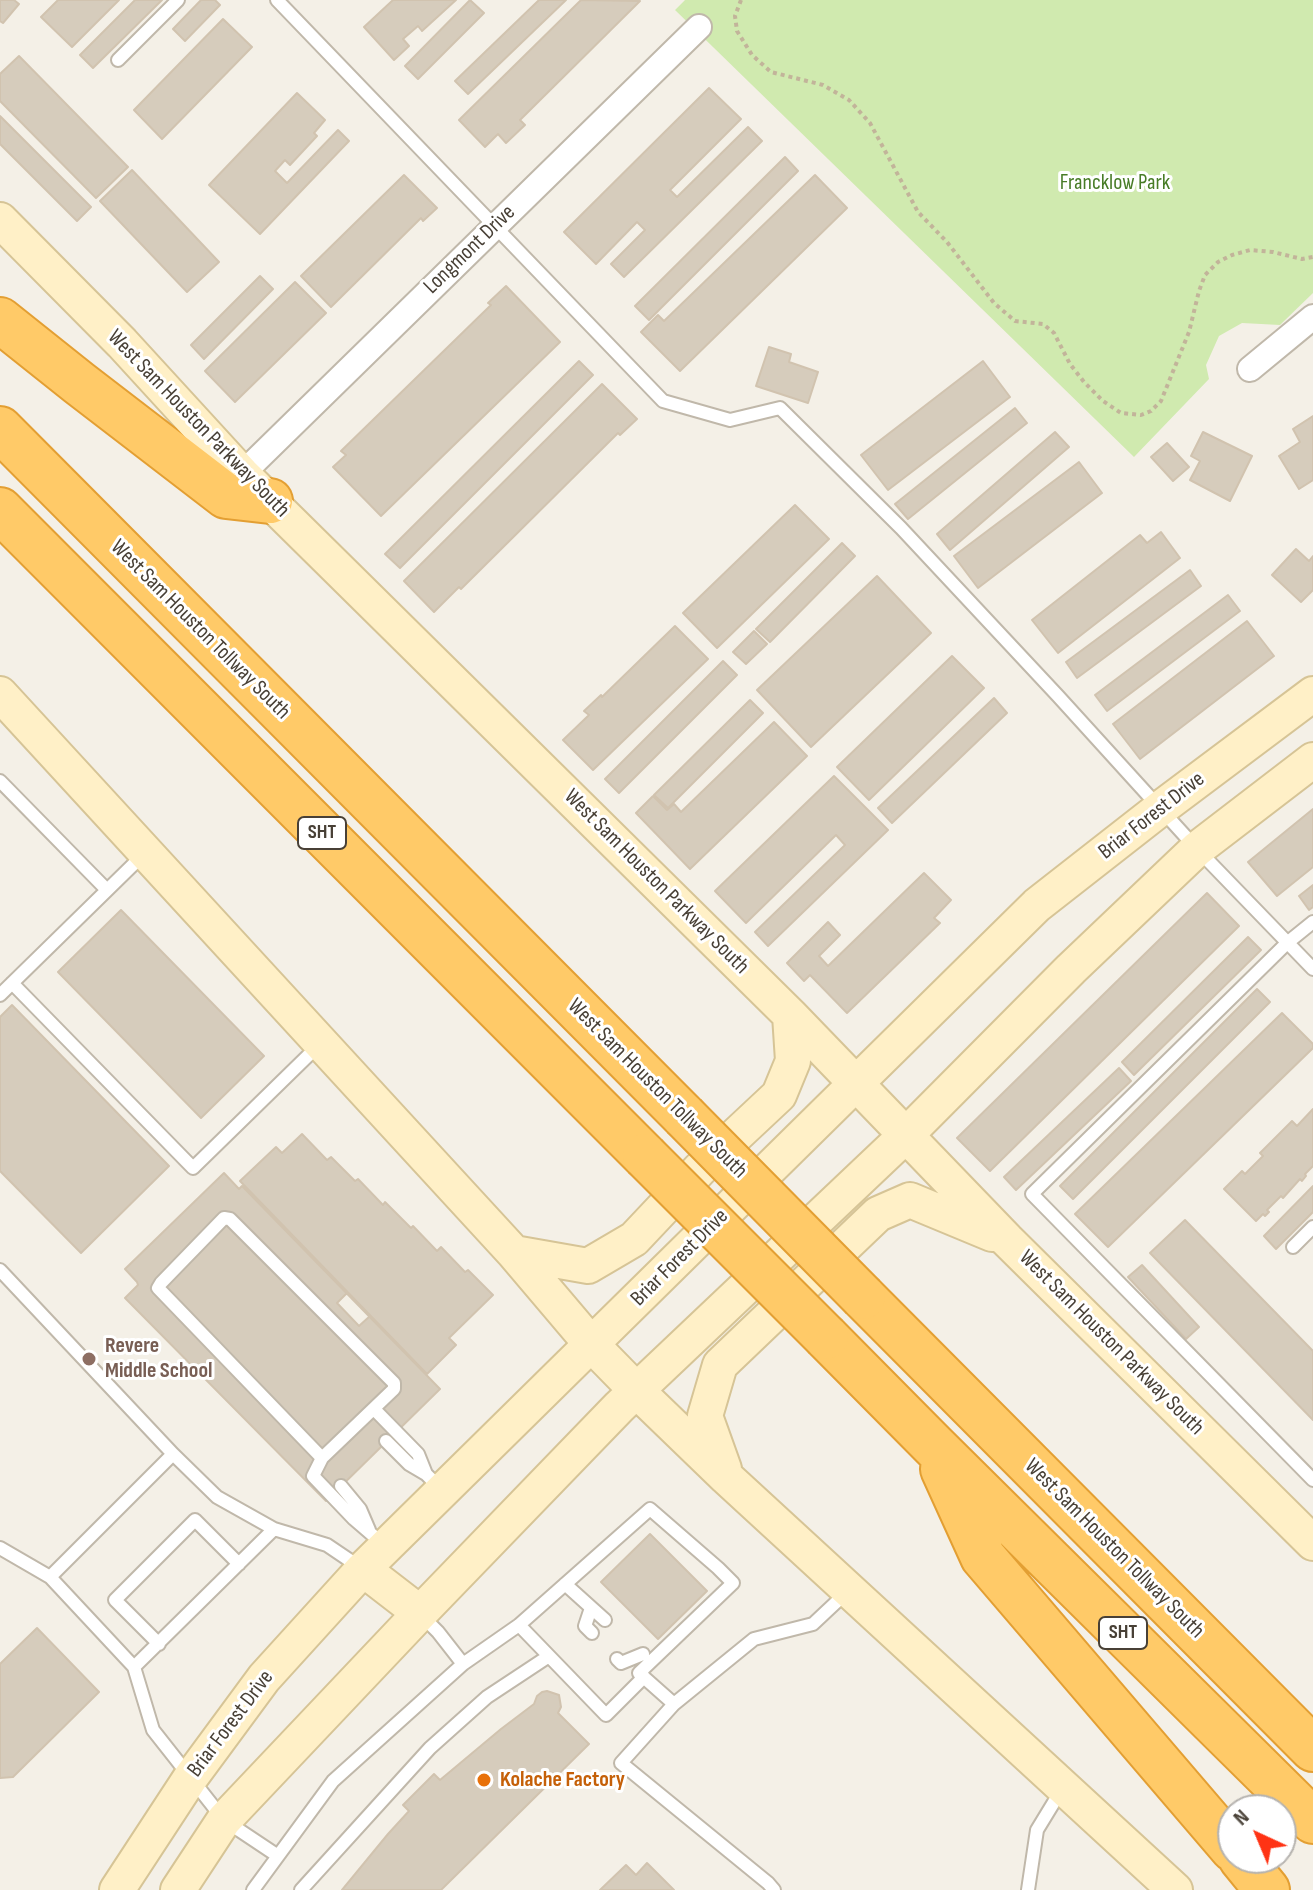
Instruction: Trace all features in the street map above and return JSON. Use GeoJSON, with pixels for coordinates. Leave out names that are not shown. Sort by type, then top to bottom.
{"type":"FeatureCollection","features":[{"type":"Feature","properties":{"kind":"highway"},"geometry":{"type":"LineString","coordinates":[[0,320],[226,496],[256,488]]}},
{"type":"Feature","properties":{"kind":"highway","name":"West Sam Houston Tollway South"},"geometry":{"type":"LineString","coordinates":[[0,429],[1311,1747]]}},
{"type":"Feature","properties":{"kind":"highway","name":"SHT"},"geometry":{"type":"LineString","coordinates":[[0,510],[933,1445],[1313,1821]]}},
{"type":"Feature","properties":{"kind":"highway"},"geometry":{"type":"LineString","coordinates":[[933,1445],[983,1557],[1217,1830]]}},
{"type":"Feature","properties":{"kind":"highway"},"geometry":{"type":"LineString","coordinates":[[1254,1874],[1267,1890]]}},
{"type":"Feature","properties":{"kind":"main road","name":"West Sam Houston Parkway South"},"geometry":{"type":"LineString","coordinates":[[0,220],[122,343],[256,488],[790,1015],[1007,1240],[1313,1543]]}},
{"type":"Feature","properties":{"kind":"main road"},"geometry":{"type":"LineString","coordinates":[[0,694],[636,1390],[726,1477],[1175,1890]]}},
{"type":"Feature","properties":{"kind":"main road","name":"Briar Forest Drive"},"geometry":{"type":"LineString","coordinates":[[117,1890],[191,1777],[264,1678],[373,1549],[435,1483],[592,1345],[1037,905],[1313,694]]}},
{"type":"Feature","properties":{"kind":"main road"},"geometry":{"type":"LineString","coordinates":[[178,1890],[224,1820],[636,1390],[905,1136],[1071,969],[1197,849],[1313,760]]}},
{"type":"Feature","properties":{"kind":"main road"},"geometry":{"type":"LineString","coordinates":[[514,1253],[588,1266],[634,1239],[700,1169],[779,1095],[793,1061],[790,1015]]}},
{"type":"Feature","properties":{"kind":"main road"},"geometry":{"type":"LineString","coordinates":[[726,1477],[705,1416],[720,1365],[878,1214],[910,1200],[1007,1240]]}},
{"type":"Feature","properties":{"kind":"main road"},"geometry":{"type":"LineString","coordinates":[[373,1549],[420,1613]]}},
{"type":"Feature","properties":{"kind":"street","name":"Longmont Drive"},"geometry":{"type":"LineString","coordinates":[[256,488],[495,226],[699,27]]}},
{"type":"Feature","properties":{"kind":"street"},"geometry":{"type":"LineString","coordinates":[[1250,369],[1313,317]]}},
{"type":"Feature","properties":{"kind":"lane"},"geometry":{"type":"LineString","coordinates":[[118,60],[178,0]]}},
{"type":"Feature","properties":{"kind":"lane"},"geometry":{"type":"LineString","coordinates":[[277,0],[663,401],[730,420],[780,408],[901,528],[1197,849],[1313,969]]}},
{"type":"Feature","properties":{"kind":"lane"},"geometry":{"type":"LineString","coordinates":[[0,781],[107,890]]}},
{"type":"Feature","properties":{"kind":"lane"},"geometry":{"type":"LineString","coordinates":[[0,995],[146,852]]}},
{"type":"Feature","properties":{"kind":"lane"},"geometry":{"type":"LineString","coordinates":[[1313,922],[1287,943],[1032,1194],[1313,1480]]}},
{"type":"Feature","properties":{"kind":"lane"},"geometry":{"type":"LineString","coordinates":[[12,983],[193,1168],[320,1043]]}},
{"type":"Feature","properties":{"kind":"lane"},"geometry":{"type":"LineString","coordinates":[[322,1458],[159,1291],[159,1285],[224,1218],[230,1219],[395,1386],[322,1458],[313,1472],[314,1478],[354,1519],[373,1549]]}},
{"type":"Feature","properties":{"kind":"lane"},"geometry":{"type":"LineString","coordinates":[[1293,1247],[1313,1227]]}},
{"type":"Feature","properties":{"kind":"lane"},"geometry":{"type":"LineString","coordinates":[[0,1270],[217,1497],[274,1529],[327,1545],[373,1549]]}},
{"type":"Feature","properties":{"kind":"lane"},"geometry":{"type":"LineString","coordinates":[[374,1409],[418,1454],[435,1483]]}},
{"type":"Feature","properties":{"kind":"lane"},"geometry":{"type":"LineString","coordinates":[[386,1441],[409,1464],[435,1483]]}},
{"type":"Feature","properties":{"kind":"lane"},"geometry":{"type":"LineString","coordinates":[[50,1577],[173,1454]]}},
{"type":"Feature","properties":{"kind":"lane"},"geometry":{"type":"LineString","coordinates":[[341,1486],[360,1509],[373,1549]]}},
{"type":"Feature","properties":{"kind":"lane"},"geometry":{"type":"LineString","coordinates":[[258,1888],[333,1781],[463,1664],[519,1625],[650,1509],[733,1583],[647,1658],[639,1673],[674,1704]]}},
{"type":"Feature","properties":{"kind":"lane"},"geometry":{"type":"LineString","coordinates":[[159,1644],[115,1600],[195,1520],[239,1564]]}},
{"type":"Feature","properties":{"kind":"lane"},"geometry":{"type":"LineString","coordinates":[[134,1667],[274,1529]]}},
{"type":"Feature","properties":{"kind":"lane"},"geometry":{"type":"LineString","coordinates":[[0,1548],[50,1577],[134,1667],[153,1730],[224,1820],[278,1856]]}},
{"type":"Feature","properties":{"kind":"lane"},"geometry":{"type":"LineString","coordinates":[[565,1584],[605,1620]]}},
{"type":"Feature","properties":{"kind":"lane"},"geometry":{"type":"LineString","coordinates":[[774,1890],[621,1763],[674,1704],[754,1639],[813,1624],[849,1590]]}},
{"type":"Feature","properties":{"kind":"lane"},"geometry":{"type":"LineString","coordinates":[[591,1608],[585,1626],[592,1633]]}},
{"type":"Feature","properties":{"kind":"lane"},"geometry":{"type":"LineString","coordinates":[[420,1613],[463,1664]]}},
{"type":"Feature","properties":{"kind":"lane"},"geometry":{"type":"LineString","coordinates":[[519,1625],[606,1715],[644,1677]]}},
{"type":"Feature","properties":{"kind":"lane"},"geometry":{"type":"LineString","coordinates":[[632,1645],[647,1658]]}},
{"type":"Feature","properties":{"kind":"lane"},"geometry":{"type":"LineString","coordinates":[[301,1890],[430,1748],[487,1697],[549,1656]]}},
{"type":"Feature","properties":{"kind":"lane"},"geometry":{"type":"LineString","coordinates":[[617,1659],[621,1663],[647,1658]]}},
{"type":"Feature","properties":{"kind":"lane"},"geometry":{"type":"LineString","coordinates":[[1028,1890],[1037,1830],[1063,1787]]}},
{"type":"Feature","properties":{"kind":"path"},"geometry":{"type":"LineString","coordinates":[[741,0],[735,16],[737,31],[752,55],[771,72],[823,85],[849,100],[870,123],[918,212],[947,242],[994,303],[1015,321],[1043,324],[1054,333],[1070,364],[1084,382],[1121,413],[1141,415],[1151,411],[1161,401],[1189,332],[1205,275],[1218,262],[1250,250],[1302,259],[1313,257]]}},
{"type":"Feature","properties":{"kind":"green space","name":"Francklow Park"},"geometry":{"type":"Polygon","coordinates":[[[685,0],[1313,0],[1313,293],[1280,325],[1242,323],[1219,336],[1206,365],[1209,379],[1134,457],[675,10],[685,0]]]}},
{"type":"Feature","properties":{"kind":"building"},"geometry":{"type":"Polygon","coordinates":[[[0,0],[14,0],[19,4],[3,23],[0,21],[0,0]]]}},
{"type":"Feature","properties":{"kind":"building"},"geometry":{"type":"Polygon","coordinates":[[[58,0],[119,0],[72,47],[41,17],[58,0]]]}},
{"type":"Feature","properties":{"kind":"building"},"geometry":{"type":"Polygon","coordinates":[[[135,0],[162,0],[93,68],[80,55],[135,0]]]}},
{"type":"Feature","properties":{"kind":"building"},"geometry":{"type":"Polygon","coordinates":[[[201,0],[215,0],[220,5],[185,41],[173,29],[201,0]]]}},
{"type":"Feature","properties":{"kind":"building"},"geometry":{"type":"Polygon","coordinates":[[[393,0],[456,0],[422,31],[418,26],[403,39],[409,46],[394,60],[364,27],[393,0]]]}},
{"type":"Feature","properties":{"kind":"building"},"geometry":{"type":"Polygon","coordinates":[[[470,0],[484,13],[418,79],[405,66],[470,0]]]}},
{"type":"Feature","properties":{"kind":"building"},"geometry":{"type":"Polygon","coordinates":[[[539,0],[566,0],[468,94],[455,81],[539,0]]]}},
{"type":"Feature","properties":{"kind":"building"},"geometry":{"type":"Polygon","coordinates":[[[581,0],[640,1],[520,120],[525,125],[506,143],[498,134],[485,147],[459,120],[581,0]]]}},
{"type":"Feature","properties":{"kind":"building"},"geometry":{"type":"Polygon","coordinates":[[[223,19],[252,47],[162,139],[134,110],[223,19]]]}},
{"type":"Feature","properties":{"kind":"building"},"geometry":{"type":"Polygon","coordinates":[[[19,56],[128,167],[96,198],[0,101],[0,74],[19,56]]]}},
{"type":"Feature","properties":{"kind":"building"},"geometry":{"type":"Polygon","coordinates":[[[709,88],[741,119],[670,190],[677,197],[748,127],[762,141],[624,277],[611,264],[645,230],[637,222],[596,264],[564,232],[709,88]]]}},
{"type":"Feature","properties":{"kind":"building"},"geometry":{"type":"Polygon","coordinates":[[[297,93],[325,120],[314,133],[317,136],[290,165],[285,160],[275,171],[287,183],[338,130],[349,141],[260,234],[209,185],[297,93]]]}},
{"type":"Feature","properties":{"kind":"building"},"geometry":{"type":"Polygon","coordinates":[[[0,116],[91,207],[77,221],[0,144],[0,116]]]}},
{"type":"Feature","properties":{"kind":"building"},"geometry":{"type":"Polygon","coordinates":[[[785,157],[798,171],[649,320],[635,306],[785,157]]]}},
{"type":"Feature","properties":{"kind":"building"},"geometry":{"type":"Polygon","coordinates":[[[132,170],[219,262],[187,292],[100,201],[132,170]]]}},
{"type":"Feature","properties":{"kind":"building"},"geometry":{"type":"Polygon","coordinates":[[[404,175],[437,208],[423,221],[421,218],[331,307],[301,276],[404,175]]]}},
{"type":"Feature","properties":{"kind":"building"},"geometry":{"type":"Polygon","coordinates":[[[815,175],[847,208],[680,371],[641,332],[658,315],[664,321],[815,175]]]}},
{"type":"Feature","properties":{"kind":"building"},"geometry":{"type":"Polygon","coordinates":[[[260,276],[273,289],[204,359],[191,345],[260,276]]]}},
{"type":"Feature","properties":{"kind":"building"},"geometry":{"type":"Polygon","coordinates":[[[295,282],[326,313],[235,402],[205,371],[295,282]]]}},
{"type":"Feature","properties":{"kind":"building"},"geometry":{"type":"Polygon","coordinates":[[[506,286],[560,342],[381,516],[333,467],[346,455],[341,451],[491,305],[488,303],[506,286]]]}},
{"type":"Feature","properties":{"kind":"building"},"geometry":{"type":"Polygon","coordinates":[[[769,347],[791,354],[789,362],[818,372],[808,403],[756,386],[769,347]]]}},
{"type":"Feature","properties":{"kind":"building"},"geometry":{"type":"Polygon","coordinates":[[[579,361],[593,375],[400,568],[385,554],[579,361]]]}},
{"type":"Feature","properties":{"kind":"building"},"geometry":{"type":"Polygon","coordinates":[[[983,361],[1010,397],[888,490],[861,455],[983,361]]]}},
{"type":"Feature","properties":{"kind":"building"},"geometry":{"type":"Polygon","coordinates":[[[602,384],[637,419],[620,435],[618,433],[434,612],[404,581],[602,384]]]}},
{"type":"Feature","properties":{"kind":"building"},"geometry":{"type":"Polygon","coordinates":[[[1015,408],[1027,423],[908,519],[895,504],[1015,408]]]}},
{"type":"Feature","properties":{"kind":"building"},"geometry":{"type":"Polygon","coordinates":[[[1313,416],[1313,480],[1299,489],[1279,456],[1300,442],[1293,429],[1313,416]]]}},
{"type":"Feature","properties":{"kind":"building"},"geometry":{"type":"Polygon","coordinates":[[[1055,432],[1069,447],[950,550],[937,534],[1055,432]]]}},
{"type":"Feature","properties":{"kind":"building"},"geometry":{"type":"Polygon","coordinates":[[[1203,432],[1252,456],[1230,501],[1190,480],[1200,461],[1191,456],[1203,432]]]}},
{"type":"Feature","properties":{"kind":"building"},"geometry":{"type":"Polygon","coordinates":[[[1167,443],[1189,467],[1173,481],[1151,457],[1167,443]]]}},
{"type":"Feature","properties":{"kind":"building"},"geometry":{"type":"Polygon","coordinates":[[[1079,462],[1102,493],[978,588],[954,556],[1079,462]]]}},
{"type":"Feature","properties":{"kind":"building"},"geometry":{"type":"Polygon","coordinates":[[[795,505],[829,539],[717,648],[683,613],[795,505]]]}},
{"type":"Feature","properties":{"kind":"building"},"geometry":{"type":"Polygon","coordinates":[[[1161,532],[1180,558],[1058,653],[1032,620],[1140,535],[1147,543],[1161,532]]]}},
{"type":"Feature","properties":{"kind":"building"},"geometry":{"type":"Polygon","coordinates":[[[842,543],[855,556],[770,642],[756,629],[842,543]]]}},
{"type":"Feature","properties":{"kind":"building"},"geometry":{"type":"Polygon","coordinates":[[[1296,549],[1309,561],[1313,556],[1313,590],[1301,602],[1272,575],[1296,549]]]}},
{"type":"Feature","properties":{"kind":"building"},"geometry":{"type":"Polygon","coordinates":[[[1190,570],[1201,586],[1077,678],[1066,662],[1190,570]]]}},
{"type":"Feature","properties":{"kind":"building"},"geometry":{"type":"Polygon","coordinates":[[[877,576],[931,633],[811,747],[757,690],[877,576]]]}},
{"type":"Feature","properties":{"kind":"building"},"geometry":{"type":"Polygon","coordinates":[[[1228,595],[1240,611],[1107,711],[1095,695],[1228,595]]]}},
{"type":"Feature","properties":{"kind":"building"},"geometry":{"type":"Polygon","coordinates":[[[1247,621],[1274,656],[1140,759],[1113,724],[1247,621]]]}},
{"type":"Feature","properties":{"kind":"building"},"geometry":{"type":"Polygon","coordinates":[[[675,626],[708,659],[593,770],[563,740],[589,715],[584,711],[675,626]]]}},
{"type":"Feature","properties":{"kind":"building"},"geometry":{"type":"Polygon","coordinates":[[[754,631],[767,644],[746,664],[733,652],[754,631]]]}},
{"type":"Feature","properties":{"kind":"building"},"geometry":{"type":"Polygon","coordinates":[[[952,656],[984,688],[869,800],[837,767],[952,656]]]}},
{"type":"Feature","properties":{"kind":"building"},"geometry":{"type":"Polygon","coordinates":[[[723,661],[737,675],[619,793],[605,779],[723,661]]]}},
{"type":"Feature","properties":{"kind":"building"},"geometry":{"type":"Polygon","coordinates":[[[994,698],[1007,713],[892,823],[878,808],[994,698]]]}},
{"type":"Feature","properties":{"kind":"building"},"geometry":{"type":"Polygon","coordinates":[[[750,700],[763,713],[668,808],[654,795],[750,700]]]}},
{"type":"Feature","properties":{"kind":"building"},"geometry":{"type":"Polygon","coordinates":[[[774,722],[807,756],[690,869],[636,813],[653,796],[667,810],[674,804],[681,812],[774,722]]]}},
{"type":"Feature","properties":{"kind":"building"},"geometry":{"type":"Polygon","coordinates":[[[834,776],[888,830],[768,946],[755,932],[845,845],[836,835],[746,923],[715,891],[834,776]]]}},
{"type":"Feature","properties":{"kind":"building"},"geometry":{"type":"Polygon","coordinates":[[[1313,809],[1313,867],[1277,896],[1248,862],[1313,809]]]}},
{"type":"Feature","properties":{"kind":"building"},"geometry":{"type":"Polygon","coordinates":[[[924,873],[951,900],[934,918],[940,923],[847,1013],[810,975],[804,981],[787,963],[828,922],[840,935],[819,956],[828,966],[924,873]]]}},
{"type":"Feature","properties":{"kind":"building"},"geometry":{"type":"Polygon","coordinates":[[[1313,885],[1313,907],[1309,910],[1299,896],[1313,885]]]}},
{"type":"Feature","properties":{"kind":"building"},"geometry":{"type":"Polygon","coordinates":[[[1207,893],[1239,926],[990,1171],[957,1138],[1207,893]]]}},
{"type":"Feature","properties":{"kind":"building"},"geometry":{"type":"Polygon","coordinates":[[[121,910],[264,1056],[201,1118],[58,972],[121,910]]]}},
{"type":"Feature","properties":{"kind":"building"},"geometry":{"type":"Polygon","coordinates":[[[1248,937],[1261,950],[1134,1075],[1122,1062],[1248,937]]]}},
{"type":"Feature","properties":{"kind":"building"},"geometry":{"type":"Polygon","coordinates":[[[1257,989],[1270,1002],[1073,1199],[1060,1186],[1257,989]]]}},
{"type":"Feature","properties":{"kind":"building"},"geometry":{"type":"Polygon","coordinates":[[[12,1005],[169,1166],[81,1253],[0,1171],[0,1017],[12,1005]]]}},
{"type":"Feature","properties":{"kind":"building"},"geometry":{"type":"Polygon","coordinates":[[[1282,1013],[1313,1044],[1313,1048],[1108,1247],[1075,1214],[1282,1013]]]}},
{"type":"Feature","properties":{"kind":"building"},"geometry":{"type":"Polygon","coordinates":[[[1119,1068],[1131,1081],[1016,1190],[1004,1177],[1119,1068]]]}},
{"type":"Feature","properties":{"kind":"building"},"geometry":{"type":"Polygon","coordinates":[[[1313,1109],[1313,1166],[1302,1181],[1300,1179],[1267,1210],[1269,1212],[1265,1216],[1263,1214],[1256,1221],[1224,1189],[1263,1156],[1260,1153],[1292,1121],[1297,1126],[1313,1109]]]}},
{"type":"Feature","properties":{"kind":"building"},"geometry":{"type":"Polygon","coordinates":[[[302,1134],[327,1160],[331,1157],[383,1205],[385,1202],[411,1228],[413,1226],[437,1251],[441,1247],[465,1272],[468,1270],[493,1295],[449,1338],[456,1345],[427,1374],[240,1181],[276,1147],[282,1153],[302,1134]]]}},
{"type":"Feature","properties":{"kind":"building"},"geometry":{"type":"Polygon","coordinates":[[[224,1173],[239,1189],[242,1186],[440,1389],[326,1501],[125,1298],[138,1285],[125,1269],[224,1173]]]}},
{"type":"Feature","properties":{"kind":"building"},"geometry":{"type":"Polygon","coordinates":[[[1313,1186],[1313,1212],[1276,1249],[1264,1236],[1313,1186]]]}},
{"type":"Feature","properties":{"kind":"building"},"geometry":{"type":"Polygon","coordinates":[[[1185,1220],[1313,1351],[1313,1420],[1150,1253],[1185,1220]]]}},
{"type":"Feature","properties":{"kind":"building"},"geometry":{"type":"Polygon","coordinates":[[[1142,1265],[1199,1327],[1186,1339],[1128,1277],[1142,1265]]]}},
{"type":"Feature","properties":{"kind":"building"},"geometry":{"type":"Polygon","coordinates":[[[347,1293],[370,1316],[359,1326],[337,1303],[347,1293]]]}},
{"type":"Feature","properties":{"kind":"building"},"geometry":{"type":"Polygon","coordinates":[[[650,1534],[707,1591],[658,1639],[601,1582],[650,1534]]]}},
{"type":"Feature","properties":{"kind":"building"},"geometry":{"type":"Polygon","coordinates":[[[37,1628],[99,1692],[13,1777],[0,1778],[0,1664],[37,1628]]]}},
{"type":"Feature","properties":{"kind":"building"},"geometry":{"type":"Polygon","coordinates":[[[547,1691],[559,1695],[561,1707],[558,1713],[589,1744],[441,1890],[342,1890],[409,1811],[403,1805],[434,1774],[440,1780],[534,1704],[537,1696],[547,1691]]]}},
{"type":"Feature","properties":{"kind":"building"},"geometry":{"type":"Polygon","coordinates":[[[647,1863],[674,1890],[600,1890],[626,1865],[636,1875],[647,1863]]]}},
{"type":"Feature","properties":{"kind":"place","name":"Revere Middle School"},"geometry":{"type":"Point","coordinates":[89,1359]}},
{"type":"Feature","properties":{"kind":"place","name":"Kolache Factory"},"geometry":{"type":"Point","coordinates":[484,1780]}}]}
